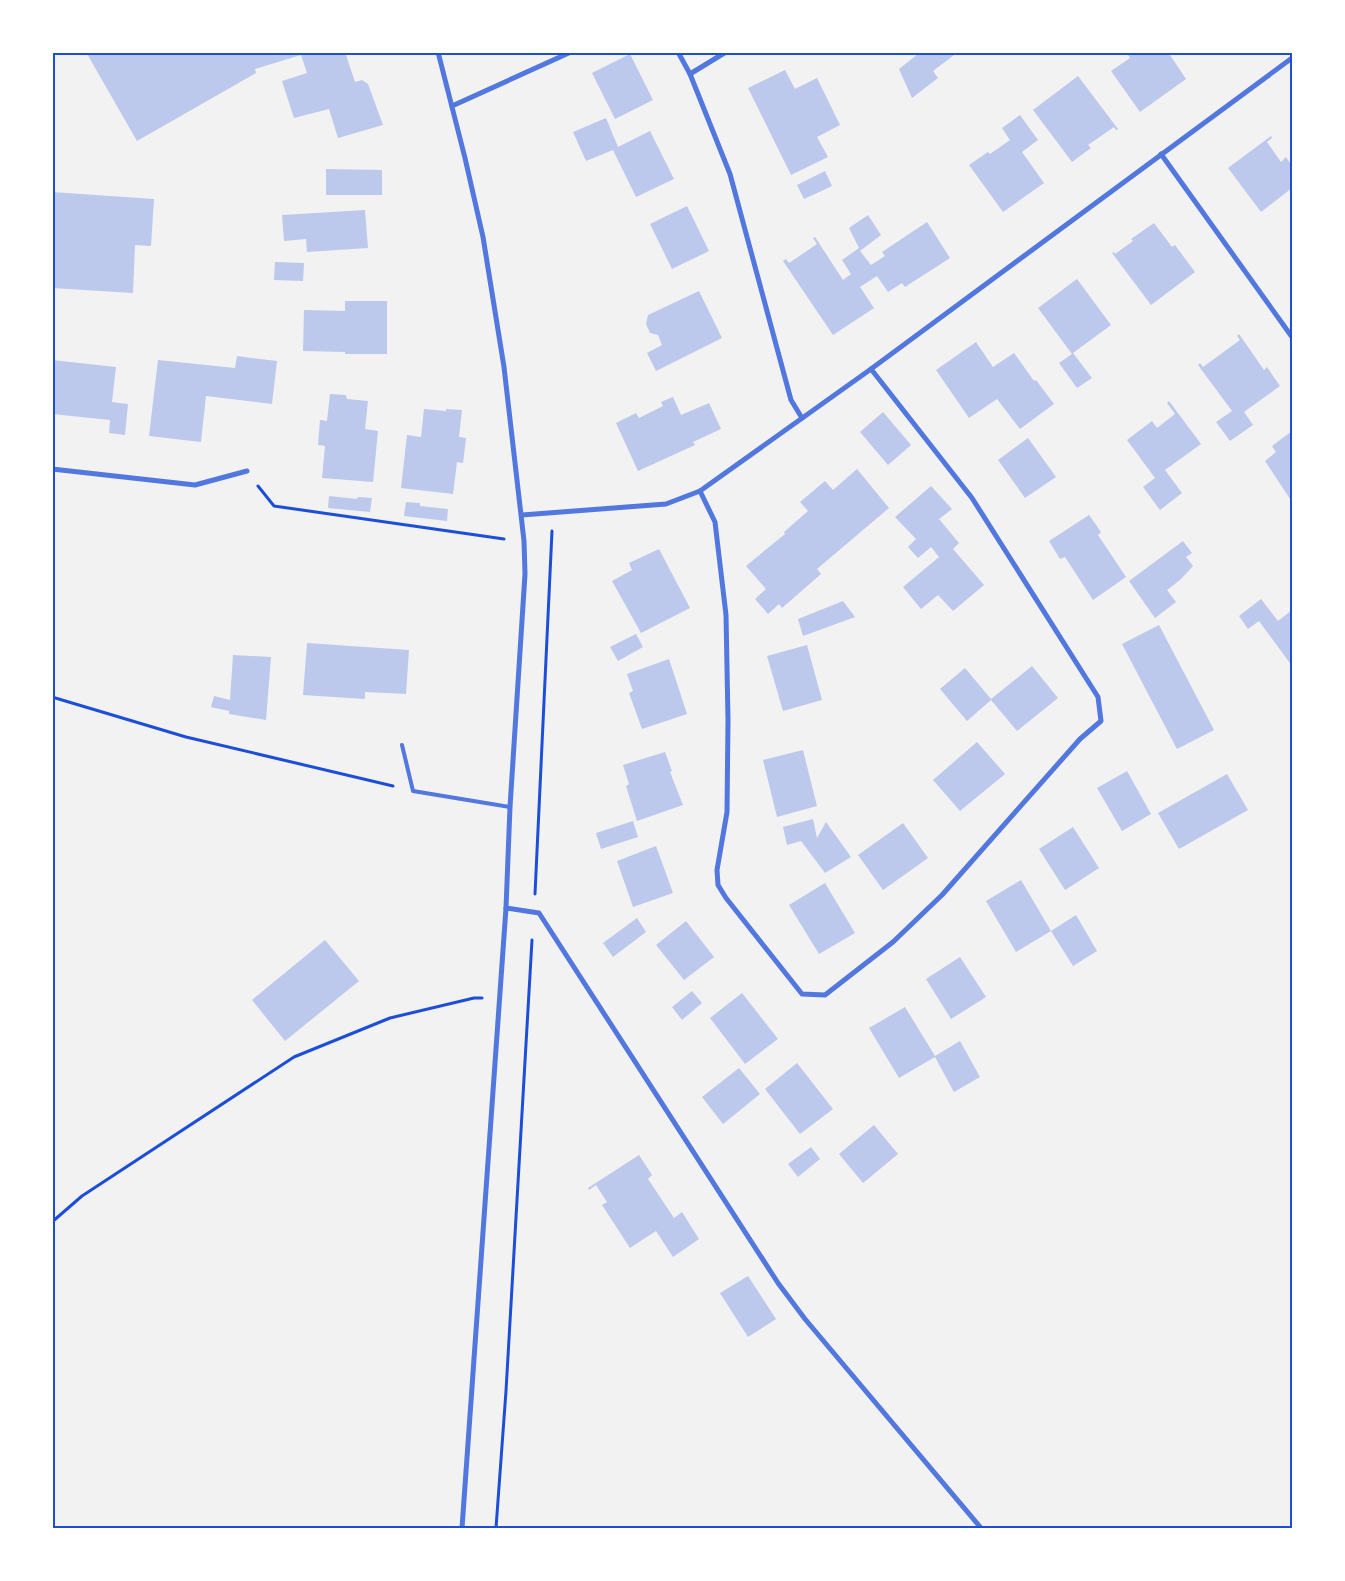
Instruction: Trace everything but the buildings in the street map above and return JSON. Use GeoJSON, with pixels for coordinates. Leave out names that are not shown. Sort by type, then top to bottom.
{"type":"FeatureCollection","features":[{"type":"Feature","properties":{"kind":"street"},"geometry":{"type":"LineString","coordinates":[[438,52],[466,158],[484,245],[504,367],[522,515],[525,574],[510,806],[506,908],[462,1528]]}},
{"type":"Feature","properties":{"kind":"street"},"geometry":{"type":"LineString","coordinates":[[452,106],[571,52]]}},
{"type":"Feature","properties":{"kind":"street"},"geometry":{"type":"LineString","coordinates":[[678,52],[690,74],[730,174],[791,400],[802,418]]}},
{"type":"Feature","properties":{"kind":"street"},"geometry":{"type":"LineString","coordinates":[[690,74],[726,52]]}},
{"type":"Feature","properties":{"kind":"street"},"geometry":{"type":"LineString","coordinates":[[522,515],[666,504],[700,491],[871,369],[1292,58]]}},
{"type":"Feature","properties":{"kind":"street"},"geometry":{"type":"LineString","coordinates":[[1161,154],[1292,337]]}},
{"type":"Feature","properties":{"kind":"street"},"geometry":{"type":"LineString","coordinates":[[700,491],[715,522],[726,615],[727,812],[717,870],[718,885],[726,898],[802,994],[825,995],[893,942],[942,895],[1080,739],[1101,721],[1098,698],[972,498],[871,369]]}},
{"type":"Feature","properties":{"kind":"street"},"geometry":{"type":"LineString","coordinates":[[52,469],[195,485],[247,471]]}},
{"type":"Feature","properties":{"kind":"street"},"geometry":{"type":"LineString","coordinates":[[506,908],[539,913],[778,1283],[805,1319],[981,1528]]}},
{"type":"Feature","properties":{"kind":"lane"},"geometry":{"type":"LineString","coordinates":[[402,745],[413,791],[510,806]]}},
{"type":"Feature","properties":{"kind":"path"},"geometry":{"type":"LineString","coordinates":[[247,471],[274,506],[524,542]]}},
{"type":"Feature","properties":{"kind":"path"},"geometry":{"type":"LineString","coordinates":[[496,1528],[507,1382],[534,911],[553,513]]}},
{"type":"Feature","properties":{"kind":"path"},"geometry":{"type":"LineString","coordinates":[[52,696],[186,737],[413,791]]}},
{"type":"Feature","properties":{"kind":"path"},"geometry":{"type":"LineString","coordinates":[[52,1222],[82,1196],[294,1057],[390,1018],[474,998],[500,998]]}}]}
